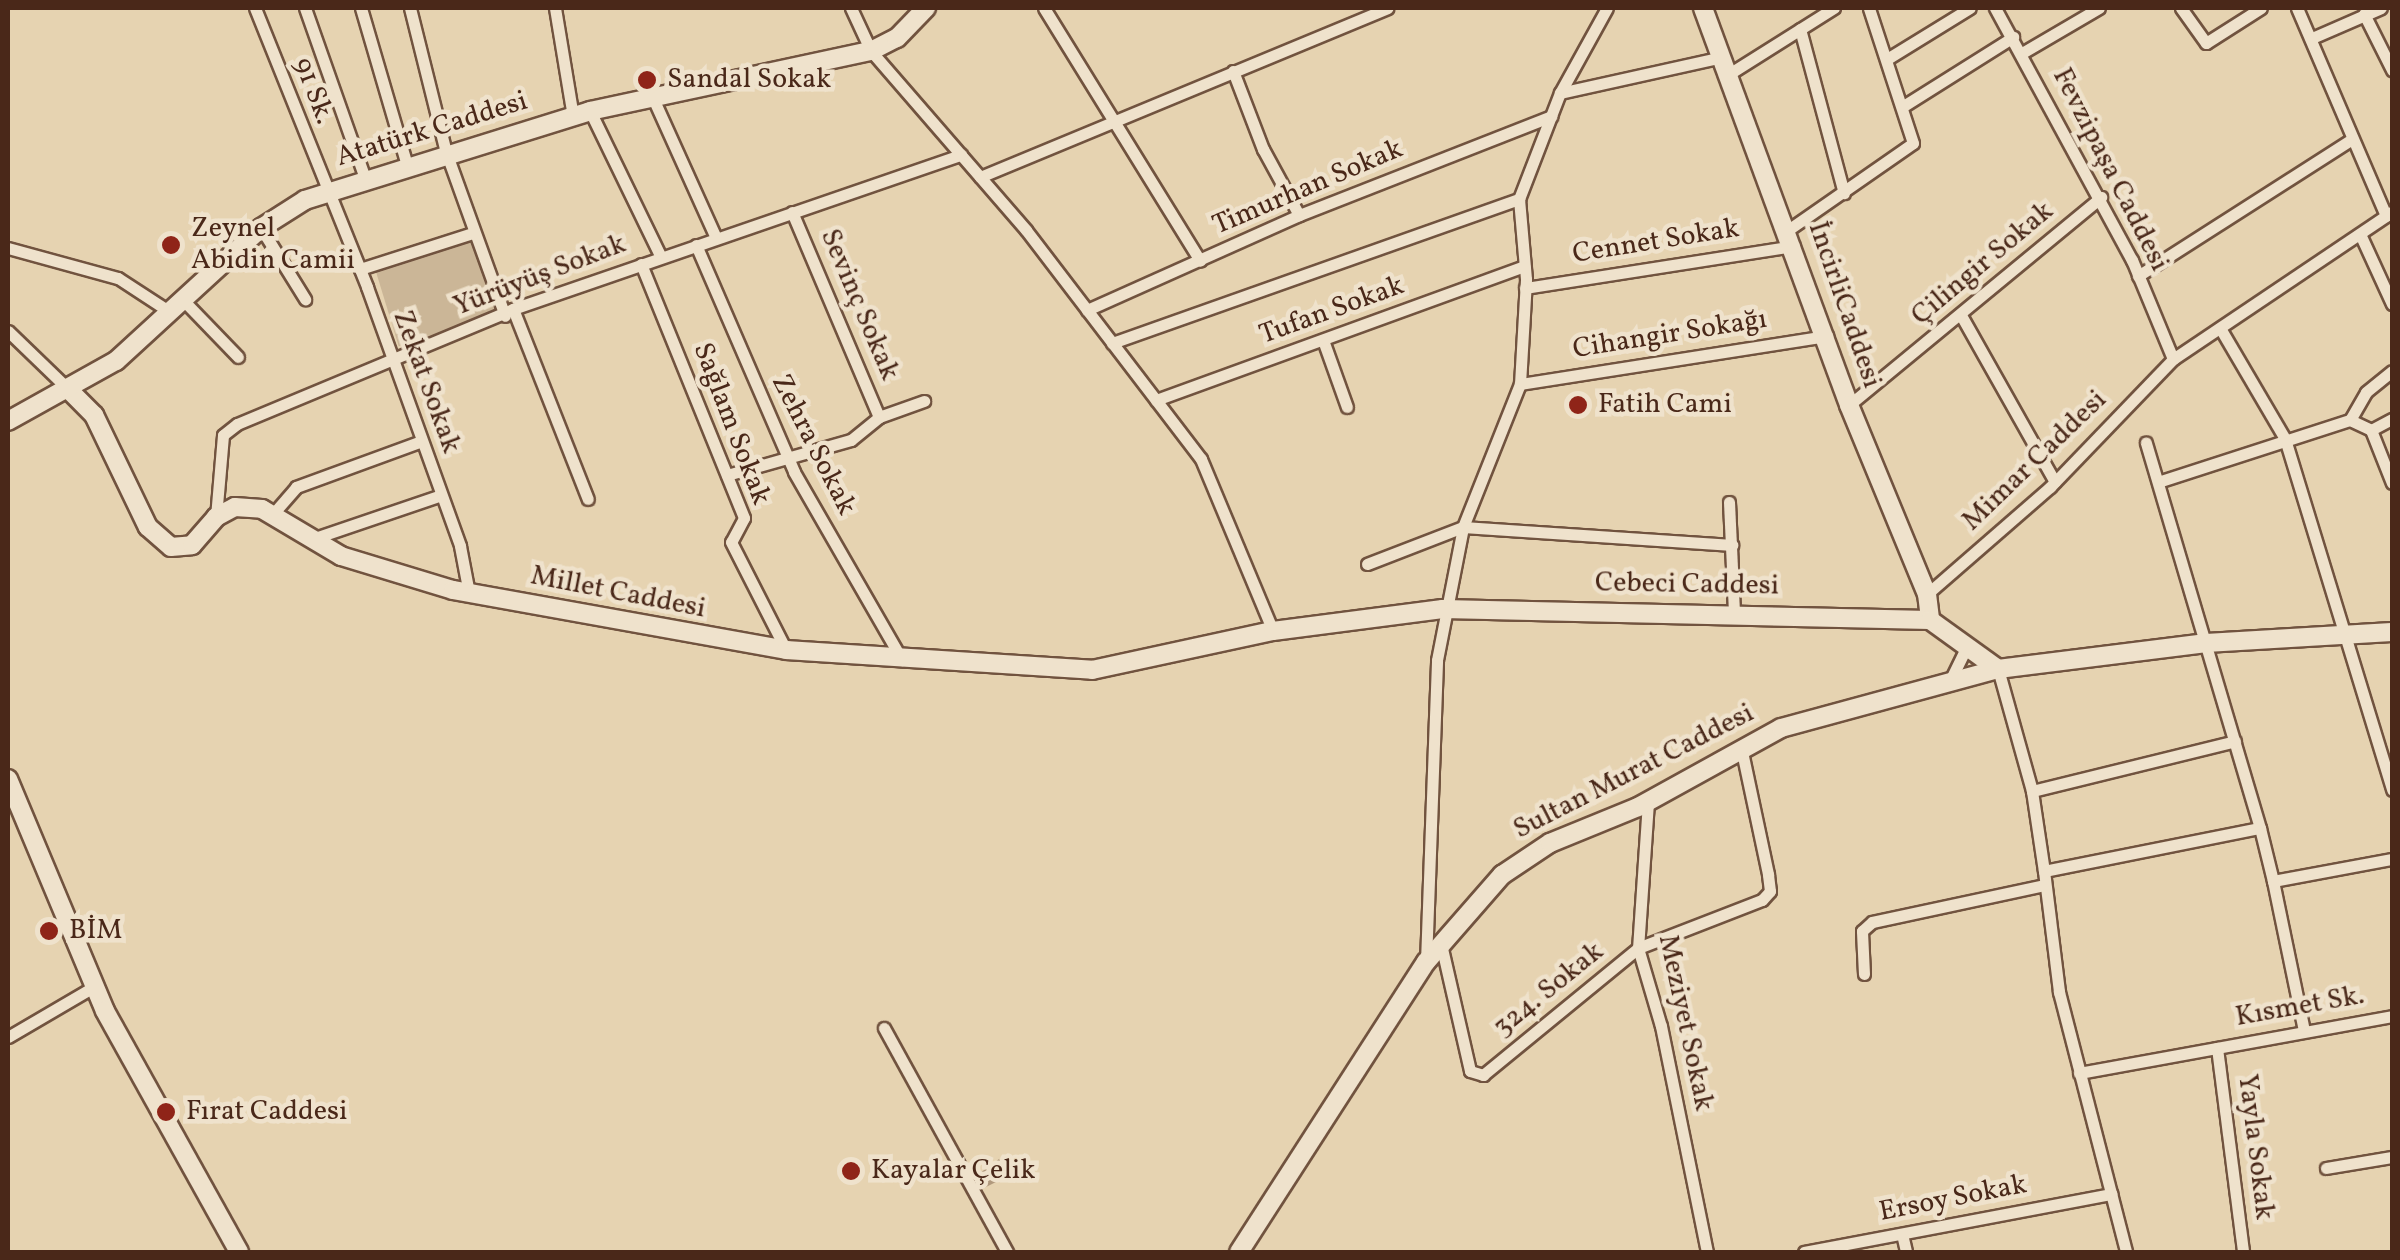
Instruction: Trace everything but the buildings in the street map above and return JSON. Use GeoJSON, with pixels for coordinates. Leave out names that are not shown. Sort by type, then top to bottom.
{"type":"FeatureCollection","features":[{"type":"Feature","properties":{"kind":"street","name":"91 Sk."},"geometry":{"type":"LineString","coordinates":[[255,8],[327,191]]}},
{"type":"Feature","properties":{"kind":"street"},"geometry":{"type":"LineString","coordinates":[[305,8],[365,178]]}},
{"type":"Feature","properties":{"kind":"street"},"geometry":{"type":"LineString","coordinates":[[360,8],[406,166]]}},
{"type":"Feature","properties":{"kind":"street"},"geometry":{"type":"LineString","coordinates":[[410,8],[446,152],[473,233],[588,498]]}},
{"type":"Feature","properties":{"kind":"street"},"geometry":{"type":"LineString","coordinates":[[555,8],[582,114],[661,257]]}},
{"type":"Feature","properties":{"kind":"street"},"geometry":{"type":"LineString","coordinates":[[851,8],[872,50],[1087,310],[1201,460],[1273,630]]}},
{"type":"Feature","properties":{"kind":"street","name":"Atatürk Caddesi"},"geometry":{"type":"LineString","coordinates":[[8,421],[70,390],[116,360],[261,228],[327,191],[582,114],[872,50],[897,38],[926,8]]}},
{"type":"Feature","properties":{"kind":"street"},"geometry":{"type":"LineString","coordinates":[[1044,8],[1200,261]]}},
{"type":"Feature","properties":{"kind":"street"},"geometry":{"type":"LineString","coordinates":[[980,177],[1387,8]]}},
{"type":"Feature","properties":{"kind":"street"},"geometry":{"type":"LineString","coordinates":[[1426,962],[1443,609],[1463,527],[1520,384],[1525,288],[1518,198],[1560,93],[1608,8]]}},
{"type":"Feature","properties":{"kind":"street","name":"İncirliCaddesi"},"geometry":{"type":"LineString","coordinates":[[1704,8],[1829,336],[1849,406],[1927,594],[1930,620]]}},
{"type":"Feature","properties":{"kind":"street"},"geometry":{"type":"LineString","coordinates":[[1560,93],[1726,66],[1834,8]]}},
{"type":"Feature","properties":{"kind":"street"},"geometry":{"type":"LineString","coordinates":[[1791,238],[1844,193],[1908,150],[1914,135],[1868,8]]}},
{"type":"Feature","properties":{"kind":"street"},"geometry":{"type":"LineString","coordinates":[[1887,58],[1970,8]]}},
{"type":"Feature","properties":{"kind":"street","name":"Fevzipaşa Caddesi"},"geometry":{"type":"LineString","coordinates":[[1995,8],[2101,197],[2172,359]]}},
{"type":"Feature","properties":{"kind":"street"},"geometry":{"type":"LineString","coordinates":[[2022,53],[2099,8]]}},
{"type":"Feature","properties":{"kind":"street"},"geometry":{"type":"LineString","coordinates":[[2182,8],[2206,43],[2261,8]]}},
{"type":"Feature","properties":{"kind":"street"},"geometry":{"type":"LineString","coordinates":[[2297,8],[2352,139],[2389,214],[2220,328],[2285,439],[2342,638],[2392,790]]}},
{"type":"Feature","properties":{"kind":"street"},"geometry":{"type":"LineString","coordinates":[[2312,38],[2381,8]]}},
{"type":"Feature","properties":{"kind":"street"},"geometry":{"type":"LineString","coordinates":[[2364,14],[2392,70]]}},
{"type":"Feature","properties":{"kind":"street"},"geometry":{"type":"LineString","coordinates":[[1800,29],[1844,193]]}},
{"type":"Feature","properties":{"kind":"street"},"geometry":{"type":"LineString","coordinates":[[1904,105],[2013,37]]}},
{"type":"Feature","properties":{"kind":"street"},"geometry":{"type":"LineString","coordinates":[[1234,70],[1263,150],[1298,215]]}},
{"type":"Feature","properties":{"kind":"street"},"geometry":{"type":"LineString","coordinates":[[652,96],[716,238]]}},
{"type":"Feature","properties":{"kind":"street","name":"Timurhan Sokak"},"geometry":{"type":"LineString","coordinates":[[1087,310],[1298,215],[1551,116]]}},
{"type":"Feature","properties":{"kind":"street"},"geometry":{"type":"LineString","coordinates":[[2138,276],[2352,139]]}},
{"type":"Feature","properties":{"kind":"street","name":"Yürüyüş Sokak"},"geometry":{"type":"LineString","coordinates":[[216,517],[222,435],[388,359],[509,313],[961,155]]}},
{"type":"Feature","properties":{"kind":"street","name":"Zekat Sokak"},"geometry":{"type":"LineString","coordinates":[[327,191],[360,268],[388,359],[441,494],[468,592]]}},
{"type":"Feature","properties":{"kind":"street","name":"Çilingir Sokak"},"geometry":{"type":"LineString","coordinates":[[1849,406],[1962,318],[2101,197]]}},
{"type":"Feature","properties":{"kind":"street"},"geometry":{"type":"LineString","coordinates":[[1112,343],[1518,198]]}},
{"type":"Feature","properties":{"kind":"street","name":"Sevinç Sokak"},"geometry":{"type":"LineString","coordinates":[[792,212],[880,417]]}},
{"type":"Feature","properties":{"kind":"street"},"geometry":{"type":"LineString","coordinates":[[261,228],[305,299]]}},
{"type":"Feature","properties":{"kind":"street"},"geometry":{"type":"LineString","coordinates":[[360,268],[473,233]]}},
{"type":"Feature","properties":{"kind":"street"},"geometry":{"type":"LineString","coordinates":[[2360,234],[2392,304]]}},
{"type":"Feature","properties":{"kind":"street","name":"Cennet Sokak"},"geometry":{"type":"LineString","coordinates":[[1525,288],[1791,238]]}},
{"type":"Feature","properties":{"kind":"street","name":"Zehra Sokak"},"geometry":{"type":"LineString","coordinates":[[696,245],[788,459],[902,660]]}},
{"type":"Feature","properties":{"kind":"street"},"geometry":{"type":"LineString","coordinates":[[8,248],[118,278],[176,306],[238,357]]}},
{"type":"Feature","properties":{"kind":"street","name":"Sağlam Sokak"},"geometry":{"type":"LineString","coordinates":[[641,264],[744,518],[731,542],[786,650]]}},
{"type":"Feature","properties":{"kind":"street","name":"Tufan Sokak"},"geometry":{"type":"LineString","coordinates":[[1156,400],[1524,266]]}},
{"type":"Feature","properties":{"kind":"street"},"geometry":{"type":"LineString","coordinates":[[1962,318],[2055,482]]}},
{"type":"Feature","properties":{"kind":"street","name":"Mimar Caddesi"},"geometry":{"type":"LineString","coordinates":[[1927,594],[2055,482],[2172,359],[2220,328]]}},
{"type":"Feature","properties":{"kind":"street"},"geometry":{"type":"LineString","coordinates":[[8,331],[94,415],[148,527],[170,547],[192,545],[216,517]]}},
{"type":"Feature","properties":{"kind":"street","name":"Cihangir Sokağı"},"geometry":{"type":"LineString","coordinates":[[1520,384],[1829,336]]}},
{"type":"Feature","properties":{"kind":"street"},"geometry":{"type":"LineString","coordinates":[[1323,340],[1347,407]]}},
{"type":"Feature","properties":{"kind":"street"},"geometry":{"type":"LineString","coordinates":[[2350,420],[2366,392],[2392,371]]}},
{"type":"Feature","properties":{"kind":"street"},"geometry":{"type":"LineString","coordinates":[[727,475],[851,440],[880,417],[924,401]]}},
{"type":"Feature","properties":{"kind":"street"},"geometry":{"type":"LineString","coordinates":[[2371,430],[2392,419]]}},
{"type":"Feature","properties":{"kind":"street"},"geometry":{"type":"LineString","coordinates":[[2162,481],[2350,420],[2371,430],[2392,483]]}},
{"type":"Feature","properties":{"kind":"street"},"geometry":{"type":"LineString","coordinates":[[272,515],[296,487],[418,442]]}},
{"type":"Feature","properties":{"kind":"street"},"geometry":{"type":"LineString","coordinates":[[2146,442],[2162,481],[2260,828],[2304,1031]]}},
{"type":"Feature","properties":{"kind":"street"},"geometry":{"type":"LineString","coordinates":[[312,539],[441,494]]}},
{"type":"Feature","properties":{"kind":"street"},"geometry":{"type":"LineString","coordinates":[[1729,502],[1734,612]]}},
{"type":"Feature","properties":{"kind":"street","name":"Millet Caddesi"},"geometry":{"type":"LineString","coordinates":[[216,517],[234,507],[272,515],[341,556],[468,592],[786,650],[1092,670],[1273,630]]}},
{"type":"Feature","properties":{"kind":"street"},"geometry":{"type":"LineString","coordinates":[[1367,564],[1463,527],[1732,545]]}},
{"type":"Feature","properties":{"kind":"street","name":"Cebeci Caddesi"},"geometry":{"type":"LineString","coordinates":[[1273,630],[1443,609],[1734,612],[1930,620]]}},
{"type":"Feature","properties":{"kind":"street"},"geometry":{"type":"LineString","coordinates":[[1930,620],[1966,650],[1998,669],[2206,644],[2392,632]]}},
{"type":"Feature","properties":{"kind":"street"},"geometry":{"type":"LineString","coordinates":[[1949,683],[1966,650]]}},
{"type":"Feature","properties":{"kind":"street"},"geometry":{"type":"LineString","coordinates":[[1998,669],[2032,791],[2049,936],[2079,1073],[2126,1252]]}},
{"type":"Feature","properties":{"kind":"street","name":"Sultan Murat Caddesi"},"geometry":{"type":"LineString","coordinates":[[1239,1252],[1426,962],[1520,860],[1648,802],[1741,747],[1823,714],[1998,669]]}},
{"type":"Feature","properties":{"kind":"street"},"geometry":{"type":"LineString","coordinates":[[2032,791],[2235,741]]}},
{"type":"Feature","properties":{"kind":"street","name":"324. Sokak"},"geometry":{"type":"LineString","coordinates":[[1441,944],[1474,1076],[1491,1070],[1638,948],[1762,900],[1770,890],[1741,747]]}},
{"type":"Feature","properties":{"kind":"street"},"geometry":{"type":"LineString","coordinates":[[8,778],[95,986],[239,1252]]}},
{"type":"Feature","properties":{"kind":"street","name":"Meziyet Sokak"},"geometry":{"type":"LineString","coordinates":[[1648,802],[1638,948],[1707,1252]]}},
{"type":"Feature","properties":{"kind":"street"},"geometry":{"type":"LineString","coordinates":[[2044,871],[2260,828]]}},
{"type":"Feature","properties":{"kind":"street"},"geometry":{"type":"LineString","coordinates":[[2273,881],[2392,859]]}},
{"type":"Feature","properties":{"kind":"street"},"geometry":{"type":"LineString","coordinates":[[1864,974],[1862,932],[1872,922],[2045,885]]}},
{"type":"Feature","properties":{"kind":"street"},"geometry":{"type":"LineString","coordinates":[[8,1036],[95,986]]}},
{"type":"Feature","properties":{"kind":"street","name":"Kısmet Sk."},"geometry":{"type":"LineString","coordinates":[[2079,1073],[2392,1016]]}},
{"type":"Feature","properties":{"kind":"street"},"geometry":{"type":"LineString","coordinates":[[884,1028],[1007,1252]]}},
{"type":"Feature","properties":{"kind":"street","name":"Yayla Sokak"},"geometry":{"type":"LineString","coordinates":[[2217,1048],[2243,1252]]}},
{"type":"Feature","properties":{"kind":"street"},"geometry":{"type":"LineString","coordinates":[[2326,1168],[2392,1157]]}},
{"type":"Feature","properties":{"kind":"street","name":"Ersoy Sokak"},"geometry":{"type":"LineString","coordinates":[[1804,1252],[2112,1194]]}},
{"type":"Feature","properties":{"kind":"street"},"geometry":{"type":"LineString","coordinates":[[1902,1234],[1906,1252]]}},
{"type":"Feature","properties":{"kind":"shaded area"},"geometry":{"type":"Polygon","coordinates":[[[472,237],[496,316],[399,346],[374,267],[472,237]]]}},
{"type":"Feature","properties":{"kind":"shaded area"},"geometry":{"type":"Polygon","coordinates":[[[999,1159],[1008,1176],[982,1189],[976,1176],[999,1159]]]}},
{"type":"Feature","properties":{"kind":"place","name":"Sandal Sokak"},"geometry":{"type":"Point","coordinates":[647,80]}},
{"type":"Feature","properties":{"kind":"place","name":"Zeynel Abidin Camii"},"geometry":{"type":"Point","coordinates":[171,245]}},
{"type":"Feature","properties":{"kind":"place","name":"Fatih Cami"},"geometry":{"type":"Point","coordinates":[1578,405]}},
{"type":"Feature","properties":{"kind":"place","name":"BİM"},"geometry":{"type":"Point","coordinates":[49,931]}},
{"type":"Feature","properties":{"kind":"place","name":"Fırat Caddesi"},"geometry":{"type":"Point","coordinates":[166,1112]}},
{"type":"Feature","properties":{"kind":"place","name":"Kayalar Çelik"},"geometry":{"type":"Point","coordinates":[851,1171]}}]}
